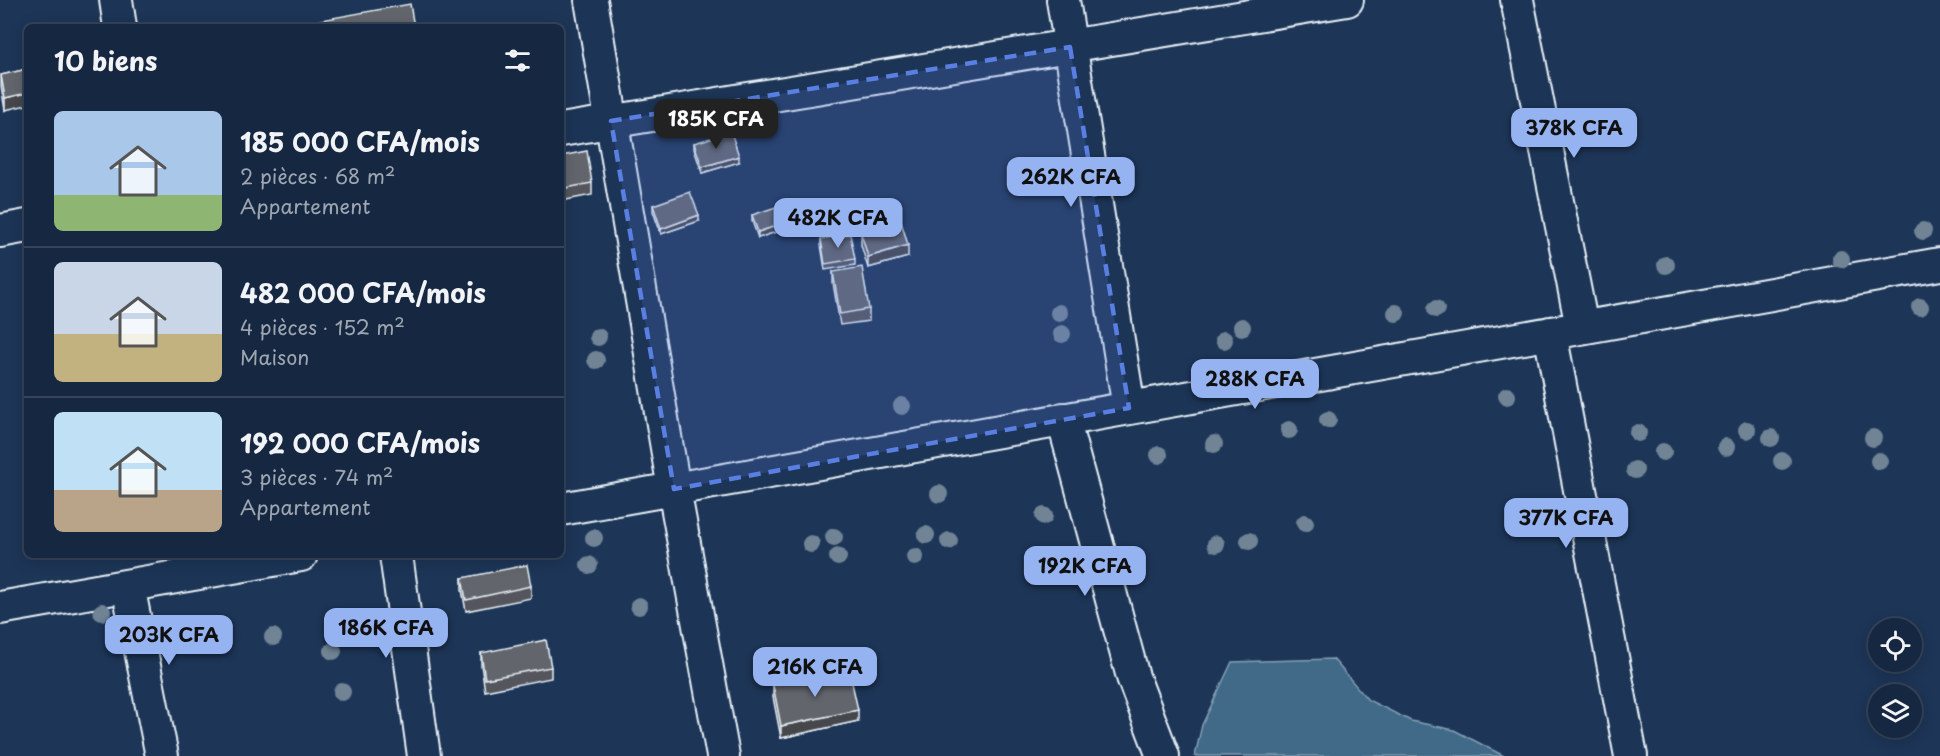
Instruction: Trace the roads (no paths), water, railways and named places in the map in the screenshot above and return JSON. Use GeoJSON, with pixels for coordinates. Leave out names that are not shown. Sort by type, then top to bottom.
{"type":"FeatureCollection","features":[{"type":"Feature","properties":{"kind":"street"},"geometry":{"type":"LineString","coordinates":[[116,0],[120,24]]}},
{"type":"Feature","properties":{"kind":"street"},"geometry":{"type":"LineString","coordinates":[[591,0],[674,489],[723,756]]}},
{"type":"Feature","properties":{"kind":"street"},"geometry":{"type":"LineString","coordinates":[[1063,0],[1129,408]]}},
{"type":"Feature","properties":{"kind":"street"},"geometry":{"type":"LineString","coordinates":[[564,129],[1347,0]]}},
{"type":"Feature","properties":{"kind":"street"},"geometry":{"type":"LineString","coordinates":[[1517,0],[1582,327]]}},
{"type":"Feature","properties":{"kind":"street"},"geometry":{"type":"LineString","coordinates":[[0,231],[24,227]]}},
{"type":"Feature","properties":{"kind":"street"},"geometry":{"type":"LineString","coordinates":[[564,508],[1940,264]]}},
{"type":"Feature","properties":{"kind":"street"},"geometry":{"type":"LineString","coordinates":[[1550,333],[1631,756]]}},
{"type":"Feature","properties":{"kind":"street"},"geometry":{"type":"LineString","coordinates":[[1063,419],[1133,677],[1163,756]]}},
{"type":"Feature","properties":{"kind":"street"},"geometry":{"type":"LineString","coordinates":[[0,608],[128,586],[226,561],[264,558]]}},
{"type":"Feature","properties":{"kind":"street"},"geometry":{"type":"LineString","coordinates":[[396,558],[424,756]]}},
{"type":"Feature","properties":{"kind":"street"},"geometry":{"type":"LineString","coordinates":[[128,586],[162,756]]}},
{"type":"Feature","properties":{"kind":"water"},"geometry":{"type":"Polygon","coordinates":[[[1333,659],[1368,700],[1411,721],[1454,730],[1504,756],[1195,756],[1202,725],[1232,662],[1333,659]]]}}]}
